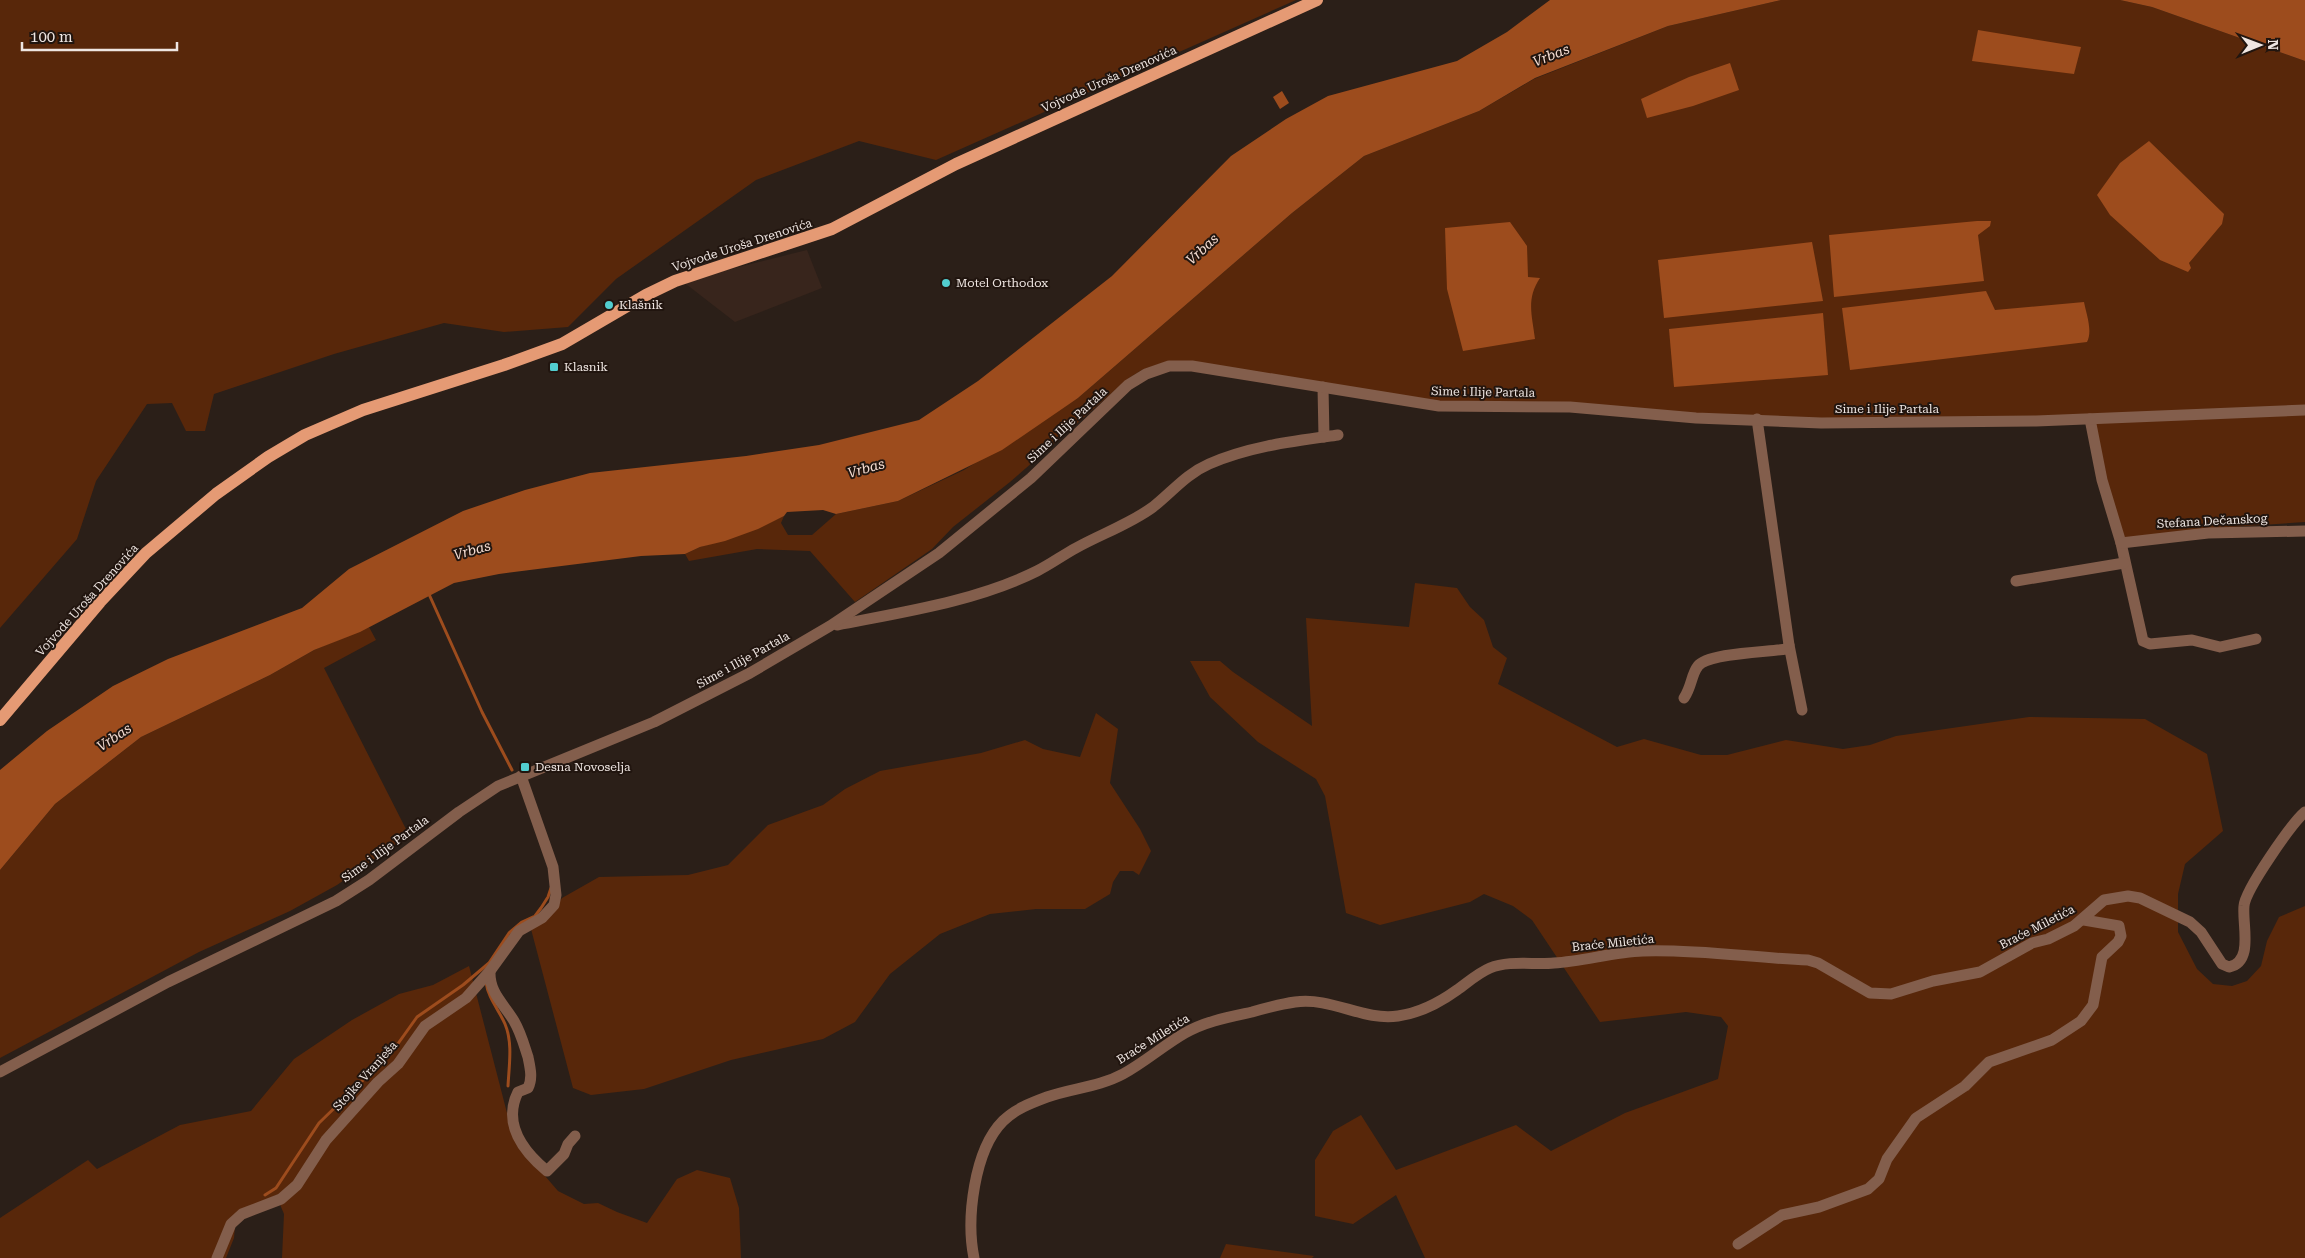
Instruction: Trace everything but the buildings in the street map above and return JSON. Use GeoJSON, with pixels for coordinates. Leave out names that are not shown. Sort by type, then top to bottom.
{"type":"FeatureCollection","features":[{"type":"Feature","properties":{"kind":"main road","name":"Vojvode Uroša Drenovića"},"geometry":{"type":"LineString","coordinates":[[0,720],[106,595],[146,553],[216,494],[268,457],[305,435],[363,410],[511,363],[562,344],[655,290],[675,281],[840,226],[956,164],[1317,0]]}},
{"type":"Feature","properties":{"kind":"street","name":"Sime i Ilije Partala"},"geometry":{"type":"LineString","coordinates":[[0,1072],[168,982],[332,904],[376,876],[477,799],[498,786],[551,763],[615,739],[689,705],[750,673],[830,626],[939,553],[1031,478],[1128,385],[1146,374],[1169,366],[1192,366],[1408,403],[1439,406],[1570,407],[1696,418],[1838,423],[2090,419],[2305,410]]}},
{"type":"Feature","properties":{"kind":"street"},"geometry":{"type":"LineString","coordinates":[[1323,387],[1324,437]]}},
{"type":"Feature","properties":{"kind":"street"},"geometry":{"type":"LineString","coordinates":[[1758,419],[1789,645],[1802,710]]}},
{"type":"Feature","properties":{"kind":"street"},"geometry":{"type":"LineString","coordinates":[[2090,419],[2102,480],[2121,543],[2142,639],[2146,643],[2192,640],[2220,647],[2256,639]]}},
{"type":"Feature","properties":{"kind":"street"},"geometry":{"type":"LineString","coordinates":[[830,626],[909,610],[991,590],[1010,583],[1038,571],[1075,548],[1141,514],[1189,475],[1208,464],[1278,443],[1338,435]]}},
{"type":"Feature","properties":{"kind":"street","name":"Stefana Dečanskog"},"geometry":{"type":"LineString","coordinates":[[2121,543],[2208,533],[2305,531]]}},
{"type":"Feature","properties":{"kind":"street"},"geometry":{"type":"LineString","coordinates":[[2016,581],[2124,563]]}},
{"type":"Feature","properties":{"kind":"street"},"geometry":{"type":"LineString","coordinates":[[1684,698],[1691,687],[1693,675],[1699,664],[1710,658],[1786,649],[1789,645]]}},
{"type":"Feature","properties":{"kind":"street","name":"Stojke Vranješa"},"geometry":{"type":"LineString","coordinates":[[217,1258],[231,1224],[242,1214],[281,1199],[297,1185],[326,1140],[378,1082],[398,1064],[425,1026],[466,998],[490,971],[519,932],[542,918],[554,904],[556,896],[553,867],[520,776]]}},
{"type":"Feature","properties":{"kind":"street","name":"Braće Miletića"},"geometry":{"type":"LineString","coordinates":[[974,1258],[971,1217],[976,1182],[980,1163],[991,1136],[1002,1122],[1023,1107],[1049,1096],[1100,1083],[1122,1075],[1184,1034],[1212,1021],[1297,1001],[1342,1006],[1370,1016],[1401,1016],[1429,1007],[1490,968],[1515,964],[1556,963],[1643,951],[1808,960],[1818,963],[1870,993],[1891,994],[1933,982],[1980,972],[2024,947],[2048,939],[2084,920],[2104,900],[2128,896],[2140,898],[2190,922],[2201,932],[2222,964],[2229,967],[2242,960],[2244,954],[2244,904],[2256,880],[2289,829],[2305,812]]}},
{"type":"Feature","properties":{"kind":"street"},"geometry":{"type":"LineString","coordinates":[[1738,1244],[1782,1215],[1819,1207],[1868,1189],[1879,1178],[1887,1159],[1916,1118],[1964,1086],[1989,1062],[2052,1040],[2081,1021],[2093,1005],[2102,957],[2118,942],[2121,936],[2119,926],[2084,920]]}},
{"type":"Feature","properties":{"kind":"street"},"geometry":{"type":"LineString","coordinates":[[490,971],[489,981],[492,990],[516,1023],[523,1038],[529,1064],[531,1081],[528,1088],[518,1092],[512,1111],[518,1138],[530,1157],[547,1172],[564,1154],[568,1144],[575,1136]]}},
{"type":"Feature","properties":{"kind":"shaded area"},"geometry":{"type":"Polygon","coordinates":[[[0,0],[1296,0],[936,160],[859,141],[756,180],[616,279],[568,327],[504,332],[444,323],[334,354],[214,394],[205,431],[186,431],[172,403],[147,404],[96,481],[77,539],[0,628],[0,0]]]}},
{"type":"Feature","properties":{"kind":"shaded area"},"geometry":{"type":"Polygon","coordinates":[[[1781,0],[2120,0],[2152,7],[2305,61],[2305,522],[2200,529],[2119,539],[2090,419],[1917,423],[1469,406],[1168,361],[1142,370],[1129,378],[1010,482],[953,527],[932,549],[855,602],[810,551],[757,549],[689,561],[685,554],[700,547],[748,532],[784,516],[781,523],[788,535],[812,535],[836,514],[898,501],[964,470],[1078,398],[1292,213],[1364,156],[1479,111],[1534,79],[1668,26],[1781,0]]]}},
{"type":"Feature","properties":{"kind":"shaded area"},"geometry":{"type":"Polygon","coordinates":[[[807,250],[822,288],[735,322],[682,281],[807,250]]]}},
{"type":"Feature","properties":{"kind":"shaded area"},"geometry":{"type":"Polygon","coordinates":[[[1415,583],[1457,588],[1470,607],[1484,620],[1493,647],[1507,658],[1498,684],[1617,747],[1644,739],[1701,755],[1727,755],[1786,740],[1843,749],[1870,745],[1896,736],[2029,717],[2145,719],[2207,754],[2223,831],[2185,864],[2178,894],[2178,932],[2197,969],[2213,984],[2232,986],[2247,981],[2261,966],[2267,941],[2279,917],[2305,906],[2305,1258],[1425,1258],[1396,1195],[1353,1224],[1315,1216],[1315,1160],[1333,1131],[1361,1115],[1396,1170],[1516,1125],[1551,1151],[1625,1113],[1718,1079],[1728,1026],[1721,1017],[1686,1012],[1600,1022],[1532,920],[1513,906],[1484,894],[1470,902],[1380,925],[1346,913],[1325,796],[1316,779],[1258,742],[1210,697],[1190,661],[1220,661],[1312,726],[1306,618],[1409,627],[1415,583]]]}},
{"type":"Feature","properties":{"kind":"shaded area"},"geometry":{"type":"Polygon","coordinates":[[[369,627],[376,640],[324,668],[409,835],[337,885],[290,911],[199,952],[0,1058],[0,870],[55,804],[141,737],[270,675],[314,650],[369,627]]]}},
{"type":"Feature","properties":{"kind":"shaded area"},"geometry":{"type":"Polygon","coordinates":[[[1096,713],[1118,729],[1110,783],[1140,829],[1151,851],[1139,875],[1133,871],[1120,871],[1113,882],[1110,894],[1085,909],[1036,909],[990,914],[940,934],[890,974],[855,1022],[823,1039],[731,1060],[644,1089],[591,1095],[573,1088],[531,929],[544,922],[562,898],[599,877],[688,875],[728,865],[768,825],[823,805],[845,789],[880,771],[981,753],[1025,740],[1043,749],[1080,757],[1096,713]]]}},
{"type":"Feature","properties":{"kind":"shaded area"},"geometry":{"type":"Polygon","coordinates":[[[469,966],[514,1140],[558,1191],[584,1204],[598,1203],[647,1223],[677,1179],[697,1170],[730,1178],[739,1208],[741,1258],[282,1258],[284,1214],[276,1195],[236,1215],[234,1238],[226,1258],[0,1258],[0,1218],[88,1160],[97,1169],[180,1125],[251,1111],[294,1059],[352,1020],[399,994],[433,985],[469,966]]]}},
{"type":"Feature","properties":{"kind":"shaded area"},"geometry":{"type":"Polygon","coordinates":[[[1226,1244],[1314,1256],[1312,1258],[1220,1258],[1226,1244]]]}},
{"type":"Feature","properties":{"kind":"water","name":"Vrbas"},"geometry":{"type":"Polygon","coordinates":[[[1550,0],[1781,0],[1668,26],[1535,78],[1479,111],[1364,156],[1292,213],[1078,398],[1002,450],[898,501],[836,514],[823,510],[787,512],[784,516],[758,529],[725,541],[700,547],[685,554],[641,556],[499,574],[454,583],[360,632],[314,650],[270,675],[141,737],[55,804],[0,870],[0,770],[47,731],[113,686],[168,659],[302,608],[349,569],[463,511],[525,490],[590,473],[746,456],[819,445],[919,420],[978,381],[1112,276],[1231,156],[1286,119],[1328,96],[1457,61],[1507,32],[1550,0]]]}},
{"type":"Feature","properties":{"kind":"water"},"geometry":{"type":"Polygon","coordinates":[[[2120,0],[2305,0],[2305,61],[2152,7],[2120,0]]]}},
{"type":"Feature","properties":{"kind":"water"},"geometry":{"type":"Polygon","coordinates":[[[1978,30],[2081,47],[2074,74],[1972,61],[1978,30]]]}},
{"type":"Feature","properties":{"kind":"water"},"geometry":{"type":"Polygon","coordinates":[[[1730,63],[1739,90],[1693,106],[1647,118],[1641,99],[1689,77],[1730,63]]]}},
{"type":"Feature","properties":{"kind":"water"},"geometry":{"type":"Polygon","coordinates":[[[1282,91],[1289,103],[1280,109],[1273,97],[1282,91]]]}},
{"type":"Feature","properties":{"kind":"water"},"geometry":{"type":"Polygon","coordinates":[[[2149,141],[2224,214],[2222,224],[2189,263],[2191,268],[2188,272],[2160,260],[2110,215],[2097,195],[2120,163],[2149,141]]]}},
{"type":"Feature","properties":{"kind":"water"},"geometry":{"type":"Polygon","coordinates":[[[1991,221],[1990,226],[1978,235],[1984,281],[1834,297],[1829,235],[1991,221]]]}},
{"type":"Feature","properties":{"kind":"water"},"geometry":{"type":"Polygon","coordinates":[[[1510,222],[1527,246],[1528,277],[1540,278],[1531,300],[1535,339],[1463,351],[1447,289],[1445,228],[1510,222]]]}},
{"type":"Feature","properties":{"kind":"water"},"geometry":{"type":"Polygon","coordinates":[[[1812,242],[1823,301],[1664,318],[1658,260],[1812,242]]]}},
{"type":"Feature","properties":{"kind":"water"},"geometry":{"type":"Polygon","coordinates":[[[1986,291],[1995,310],[2084,302],[2089,327],[2089,338],[2087,342],[1850,370],[1842,308],[1986,291]]]}},
{"type":"Feature","properties":{"kind":"water"},"geometry":{"type":"Polygon","coordinates":[[[1823,313],[1828,375],[1674,387],[1669,329],[1823,313]]]}},
{"type":"Feature","properties":{"kind":"waterway"},"geometry":{"type":"LineString","coordinates":[[428,592],[482,712],[512,770]]}},
{"type":"Feature","properties":{"kind":"waterway"},"geometry":{"type":"LineString","coordinates":[[265,1195],[276,1188],[319,1123],[392,1052],[417,1017],[463,985],[489,963],[509,933],[522,922],[535,916],[548,897],[551,888]]}},
{"type":"Feature","properties":{"kind":"waterway"},"geometry":{"type":"LineString","coordinates":[[486,982],[494,1004],[503,1019],[509,1039],[508,1086]]}},
{"type":"Feature","properties":{"kind":"place","name":"Motel Orthodox"},"geometry":{"type":"Point","coordinates":[946,283]}},
{"type":"Feature","properties":{"kind":"place","name":"Klašnik"},"geometry":{"type":"Point","coordinates":[609,305]}},
{"type":"Feature","properties":{"kind":"place","name":"Klasnik"},"geometry":{"type":"Point","coordinates":[554,367]}},
{"type":"Feature","properties":{"kind":"place","name":"Desna Novoselja"},"geometry":{"type":"Point","coordinates":[525,767]}}]}
